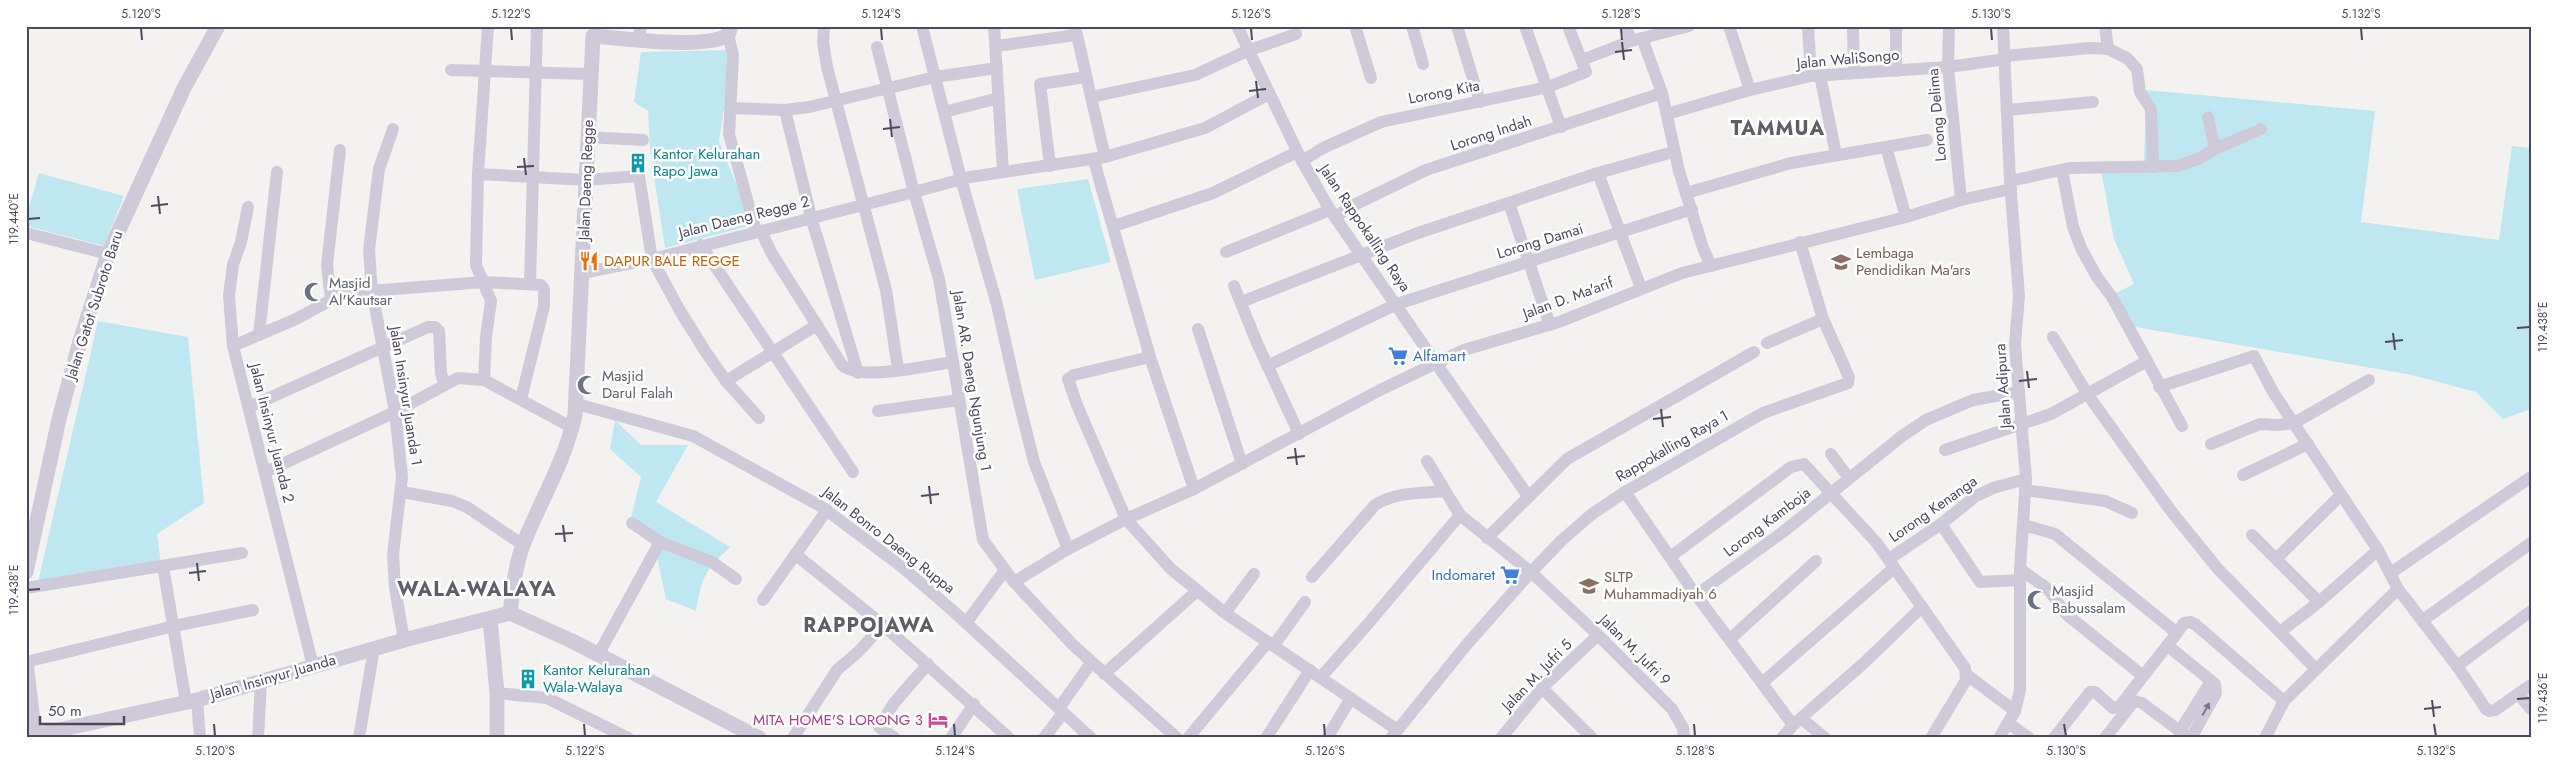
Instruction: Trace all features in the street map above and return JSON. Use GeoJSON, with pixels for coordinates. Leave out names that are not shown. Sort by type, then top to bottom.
{"type":"FeatureCollection","features":[{"type":"Feature","properties":{"kind":"street","name":"Jalan Gatot Subroto Baru"},"geometry":{"type":"LineString","coordinates":[[26,572],[59,419],[83,332],[108,254],[184,88],[218,26]]}},
{"type":"Feature","properties":{"kind":"street"},"geometry":{"type":"LineString","coordinates":[[484,380],[486,338],[491,301],[476,265],[478,174],[488,26]]}},
{"type":"Feature","properties":{"kind":"street"},"geometry":{"type":"LineString","coordinates":[[530,284],[537,26]]}},
{"type":"Feature","properties":{"kind":"street"},"geometry":{"type":"LineString","coordinates":[[824,26],[824,48],[886,290],[898,369]]}},
{"type":"Feature","properties":{"kind":"street"},"geometry":{"type":"LineString","coordinates":[[922,26],[961,179],[998,305],[1034,462],[1068,549]]}},
{"type":"Feature","properties":{"kind":"street"},"geometry":{"type":"LineString","coordinates":[[994,26],[1003,172]]}},
{"type":"Feature","properties":{"kind":"street","name":"Jalan Rappokalling Raya"},"geometry":{"type":"LineString","coordinates":[[1236,26],[1299,156],[1333,213],[1364,255],[1528,496]]}},
{"type":"Feature","properties":{"kind":"street"},"geometry":{"type":"LineString","coordinates":[[1355,26],[1372,78]]}},
{"type":"Feature","properties":{"kind":"street"},"geometry":{"type":"LineString","coordinates":[[1412,26],[1423,64]]}},
{"type":"Feature","properties":{"kind":"street"},"geometry":{"type":"LineString","coordinates":[[1457,26],[1480,102]]}},
{"type":"Feature","properties":{"kind":"street"},"geometry":{"type":"LineString","coordinates":[[1525,26],[1562,127]]}},
{"type":"Feature","properties":{"kind":"street"},"geometry":{"type":"LineString","coordinates":[[1568,26],[1582,60],[1637,39],[1669,29],[1689,26]]}},
{"type":"Feature","properties":{"kind":"street"},"geometry":{"type":"LineString","coordinates":[[1626,26],[1637,39],[1662,93],[1673,152],[1703,248],[1711,266]]}},
{"type":"Feature","properties":{"kind":"street"},"geometry":{"type":"LineString","coordinates":[[1729,26],[1750,90]]}},
{"type":"Feature","properties":{"kind":"street"},"geometry":{"type":"LineString","coordinates":[[1808,26],[1816,75],[1836,155]]}},
{"type":"Feature","properties":{"kind":"street"},"geometry":{"type":"LineString","coordinates":[[1853,26],[1854,73]]}},
{"type":"Feature","properties":{"kind":"street"},"geometry":{"type":"LineString","coordinates":[[1896,26],[1896,71]]}},
{"type":"Feature","properties":{"kind":"street","name":"Lorong Delima"},"geometry":{"type":"LineString","coordinates":[[1948,26],[1948,67],[1961,200]]}},
{"type":"Feature","properties":{"kind":"street","name":"Jalan Adipura"},"geometry":{"type":"LineString","coordinates":[[1999,738],[2015,711],[2020,690],[2020,574],[2025,485],[2015,344],[2019,296],[2010,185],[2006,58],[2003,26]]}},
{"type":"Feature","properties":{"kind":"street"},"geometry":{"type":"LineString","coordinates":[[2105,26],[2108,49],[2127,58],[2136,69],[2140,92],[2151,109],[2153,167]]}},
{"type":"Feature","properties":{"kind":"street"},"geometry":{"type":"LineString","coordinates":[[996,46],[1076,28],[1091,97],[1100,159],[1114,226],[1150,357],[1194,489]]}},
{"type":"Feature","properties":{"kind":"street","name":"Jalan Daeng Regge"},"geometry":{"type":"LineString","coordinates":[[510,613],[516,567],[523,545],[566,452],[577,404],[593,31],[640,33],[712,40],[729,31]]}},
{"type":"Feature","properties":{"kind":"street"},"geometry":{"type":"LineString","coordinates":[[729,31],[733,54],[728,134],[755,228],[761,231],[772,254],[842,365],[846,369],[858,373],[953,362]]}},
{"type":"Feature","properties":{"kind":"street"},"geometry":{"type":"LineString","coordinates":[[1091,97],[1195,75],[1247,51],[1296,34]]}},
{"type":"Feature","properties":{"kind":"street","name":"Jalan AR. Daeng Ngunjung 1"},"geometry":{"type":"LineString","coordinates":[[878,47],[914,192],[939,280],[980,531],[987,548],[1014,582],[1092,662],[1177,738]]}},
{"type":"Feature","properties":{"kind":"street","name":"Jalan WaliSongo"},"geometry":{"type":"LineString","coordinates":[[1667,114],[1750,90],[1816,75],[1948,67],[2090,48],[2108,49]]}},
{"type":"Feature","properties":{"kind":"street","name":"Lorong Kita"},"geometry":{"type":"LineString","coordinates":[[1114,226],[1213,193],[1381,122],[1548,87],[1586,72],[1582,60]]}},
{"type":"Feature","properties":{"kind":"street"},"geometry":{"type":"LineString","coordinates":[[730,108],[785,110],[837,102],[935,78],[997,68]]}},
{"type":"Feature","properties":{"kind":"street"},"geometry":{"type":"LineString","coordinates":[[451,70],[535,74],[590,74]]}},
{"type":"Feature","properties":{"kind":"street"},"geometry":{"type":"LineString","coordinates":[[1050,166],[1040,83],[1086,77]]}},
{"type":"Feature","properties":{"kind":"street","name":"Lorong Indah"},"geometry":{"type":"LineString","coordinates":[[1226,252],[1356,204],[1426,170],[1662,93]]}},
{"type":"Feature","properties":{"kind":"street","name":"Jalan Daeng Regge 2"},"geometry":{"type":"LineString","coordinates":[[582,273],[652,259],[961,179],[1100,159],[1205,128],[1269,94]]}},
{"type":"Feature","properties":{"kind":"street"},"geometry":{"type":"LineString","coordinates":[[944,112],[999,98]]}},
{"type":"Feature","properties":{"kind":"street"},"geometry":{"type":"LineString","coordinates":[[2007,110],[2093,102]]}},
{"type":"Feature","properties":{"kind":"street"},"geometry":{"type":"LineString","coordinates":[[785,110],[811,217],[858,373]]}},
{"type":"Feature","properties":{"kind":"street"},"geometry":{"type":"LineString","coordinates":[[2208,117],[2215,149]]}},
{"type":"Feature","properties":{"kind":"street","name":"Jalan Insinyur Juanda 1"},"geometry":{"type":"LineString","coordinates":[[393,129],[379,169],[369,250],[372,291],[395,412],[402,492],[394,534],[395,588],[404,640]]}},
{"type":"Feature","properties":{"kind":"street","name":"Jalan D. Ma'arif"},"geometry":{"type":"LineString","coordinates":[[1014,582],[1068,549],[1126,519],[1194,489],[1437,362],[1464,350],[1550,324],[1682,273],[1906,217],[2062,170],[2096,166],[2153,167],[2188,163],[2261,129]]}},
{"type":"Feature","properties":{"kind":"street"},"geometry":{"type":"LineString","coordinates":[[588,137],[643,140]]}},
{"type":"Feature","properties":{"kind":"street"},"geometry":{"type":"LineString","coordinates":[[1686,193],[1791,163],[1927,140]]}},
{"type":"Feature","properties":{"kind":"street"},"geometry":{"type":"LineString","coordinates":[[1886,147],[1906,217]]}},
{"type":"Feature","properties":{"kind":"street"},"geometry":{"type":"LineString","coordinates":[[331,300],[327,265],[340,150]]}},
{"type":"Feature","properties":{"kind":"street"},"geometry":{"type":"LineString","coordinates":[[1241,302],[1415,234],[1598,173],[1673,152]]}},
{"type":"Feature","properties":{"kind":"street"},"geometry":{"type":"LineString","coordinates":[[2062,170],[2073,227],[2082,250],[2097,278],[2112,297],[2159,387],[2182,426]]}},
{"type":"Feature","properties":{"kind":"street"},"geometry":{"type":"LineString","coordinates":[[259,335],[277,172]]}},
{"type":"Feature","properties":{"kind":"street"},"geometry":{"type":"LineString","coordinates":[[1598,173],[1641,288]]}},
{"type":"Feature","properties":{"kind":"street"},"geometry":{"type":"LineString","coordinates":[[478,174],[586,180],[639,176],[641,178],[652,259],[679,309],[726,381],[759,418]]}},
{"type":"Feature","properties":{"kind":"street"},"geometry":{"type":"LineString","coordinates":[[1509,203],[1550,324]]}},
{"type":"Feature","properties":{"kind":"street","name":"Jalan Insinyur Juanda 2"},"geometry":{"type":"LineString","coordinates":[[248,207],[241,242],[233,265],[229,296],[234,346],[312,666]]}},
{"type":"Feature","properties":{"kind":"street","name":"Lorong Damai"},"geometry":{"type":"LineString","coordinates":[[1267,366],[1397,304],[1692,208]]}},
{"type":"Feature","properties":{"kind":"street"},"geometry":{"type":"LineString","coordinates":[[26,233],[108,254]]}},
{"type":"Feature","properties":{"kind":"street"},"geometry":{"type":"LineString","coordinates":[[1767,343],[1822,319],[1800,242]]}},
{"type":"Feature","properties":{"kind":"street"},"geometry":{"type":"LineString","coordinates":[[701,245],[853,472]]}},
{"type":"Feature","properties":{"kind":"street"},"geometry":{"type":"LineString","coordinates":[[234,346],[296,319],[344,293],[484,282],[543,286],[544,306],[521,399]]}},
{"type":"Feature","properties":{"kind":"street"},"geometry":{"type":"LineString","coordinates":[[1234,286],[1267,366],[1299,434]]}},
{"type":"Feature","properties":{"kind":"street","name":"Rappokalling Raya 1"},"geometry":{"type":"LineString","coordinates":[[1393,734],[1531,572],[1592,514],[1625,492],[1763,412],[1849,382],[1849,377],[1822,319]]}},
{"type":"Feature","properties":{"kind":"street"},"geometry":{"type":"LineString","coordinates":[[726,381],[817,325]]}},
{"type":"Feature","properties":{"kind":"street"},"geometry":{"type":"LineString","coordinates":[[249,407],[428,327],[435,328],[440,338],[441,373],[444,384]]}},
{"type":"Feature","properties":{"kind":"street"},"geometry":{"type":"LineString","coordinates":[[1198,329],[1242,464]]}},
{"type":"Feature","properties":{"kind":"street"},"geometry":{"type":"LineString","coordinates":[[2053,337],[2088,395],[2171,511],[2212,562],[2315,668]]}},
{"type":"Feature","properties":{"kind":"street"},"geometry":{"type":"LineString","coordinates":[[1487,538],[1567,459],[1754,352]]}},
{"type":"Feature","properties":{"kind":"street"},"geometry":{"type":"LineString","coordinates":[[2159,387],[2254,356],[2273,392],[2392,572],[2398,589],[2423,620],[2489,711],[2495,710],[2531,685]]}},
{"type":"Feature","properties":{"kind":"street"},"geometry":{"type":"LineString","coordinates":[[1150,357],[1074,375],[1068,379],[1126,519],[1171,569],[1197,591],[1351,698],[1393,734]]}},
{"type":"Feature","properties":{"kind":"street"},"geometry":{"type":"LineString","coordinates":[[1945,450],[1963,442],[2022,425],[2051,414],[2147,361]]}},
{"type":"Feature","properties":{"kind":"street"},"geometry":{"type":"LineString","coordinates":[[265,472],[395,412],[458,378],[484,380],[573,428]]}},
{"type":"Feature","properties":{"kind":"street"},"geometry":{"type":"LineString","coordinates":[[2211,444],[2260,424],[2294,423],[2369,380]]}},
{"type":"Feature","properties":{"kind":"street","name":"Lorong Kamboja"},"geometry":{"type":"LineString","coordinates":[[1696,595],[1832,493],[1902,436],[1933,416],[1973,400],[2019,392]]}},
{"type":"Feature","properties":{"kind":"street"},"geometry":{"type":"LineString","coordinates":[[878,411],[959,400]]}},
{"type":"Feature","properties":{"kind":"street","name":"Jalan Bonro Daeng Ruppa"},"geometry":{"type":"LineString","coordinates":[[577,404],[693,436],[827,510],[895,562],[966,623],[1091,738]]}},
{"type":"Feature","properties":{"kind":"street"},"geometry":{"type":"LineString","coordinates":[[2243,475],[2308,444]]}},
{"type":"Feature","properties":{"kind":"street"},"geometry":{"type":"LineString","coordinates":[[1831,454],[1849,478]]}},
{"type":"Feature","properties":{"kind":"street","name":"Jalan M. Jufri 9"},"geometry":{"type":"LineString","coordinates":[[1427,462],[1460,515],[1531,572],[1598,635],[1672,709],[1683,728],[1684,738]]}},
{"type":"Feature","properties":{"kind":"street"},"geometry":{"type":"LineString","coordinates":[[1670,557],[1795,465],[1804,464],[1858,521],[1966,668],[1967,675],[1932,738]]}},
{"type":"Feature","properties":{"kind":"street"},"geometry":{"type":"LineString","coordinates":[[2392,572],[2531,477]]}},
{"type":"Feature","properties":{"kind":"street"},"geometry":{"type":"LineString","coordinates":[[2025,485],[2099,500],[2132,513]]}},
{"type":"Feature","properties":{"kind":"street","name":"Lorong Kenanga"},"geometry":{"type":"LineString","coordinates":[[1762,683],[1891,564],[1976,496],[1993,488],[2025,485]]}},
{"type":"Feature","properties":{"kind":"street"},"geometry":{"type":"LineString","coordinates":[[1312,577],[1382,500],[1397,496],[1445,491]]}},
{"type":"Feature","properties":{"kind":"street"},"geometry":{"type":"LineString","coordinates":[[402,492],[452,501],[466,507],[523,545]]}},
{"type":"Feature","properties":{"kind":"street"},"geometry":{"type":"LineString","coordinates":[[1625,492],[1696,595],[1762,683],[1797,722],[1825,738]]}},
{"type":"Feature","properties":{"kind":"street"},"geometry":{"type":"LineString","coordinates":[[2277,558],[2340,496]]}},
{"type":"Feature","properties":{"kind":"street"},"geometry":{"type":"LineString","coordinates":[[763,600],[827,510]]}},
{"type":"Feature","properties":{"kind":"street"},"geometry":{"type":"LineString","coordinates":[[1266,738],[1315,673],[1367,625],[1460,515]]}},
{"type":"Feature","properties":{"kind":"street"},"geometry":{"type":"LineString","coordinates":[[632,523],[660,542],[712,562],[736,579]]}},
{"type":"Feature","properties":{"kind":"street"},"geometry":{"type":"LineString","coordinates":[[1941,524],[1980,582],[2020,574],[2048,589],[2066,614],[2143,676]]}},
{"type":"Feature","properties":{"kind":"street"},"geometry":{"type":"LineString","coordinates":[[2024,525],[2055,534],[2177,633]]}},
{"type":"Feature","properties":{"kind":"street"},"geometry":{"type":"LineString","coordinates":[[2252,535],[2319,602]]}},
{"type":"Feature","properties":{"kind":"street"},"geometry":{"type":"LineString","coordinates":[[598,655],[660,542]]}},
{"type":"Feature","properties":{"kind":"street"},"geometry":{"type":"LineString","coordinates":[[2423,620],[2531,543]]}},
{"type":"Feature","properties":{"kind":"street"},"geometry":{"type":"LineString","coordinates":[[2280,632],[2319,602],[2378,550]]}},
{"type":"Feature","properties":{"kind":"street"},"geometry":{"type":"LineString","coordinates":[[26,588],[242,552]]}},
{"type":"Feature","properties":{"kind":"street"},"geometry":{"type":"LineString","coordinates":[[795,554],[883,625],[974,704],[1009,738]]}},
{"type":"Feature","properties":{"kind":"street"},"geometry":{"type":"LineString","coordinates":[[1730,640],[1816,561]]}},
{"type":"Feature","properties":{"kind":"street"},"geometry":{"type":"LineString","coordinates":[[164,566],[174,626],[200,738]]}},
{"type":"Feature","properties":{"kind":"street"},"geometry":{"type":"LineString","coordinates":[[966,623],[1005,570]]}},
{"type":"Feature","properties":{"kind":"street"},"geometry":{"type":"LineString","coordinates":[[1225,612],[1254,574]]}},
{"type":"Feature","properties":{"kind":"street"},"geometry":{"type":"LineString","coordinates":[[2265,738],[2284,700],[2398,589]]}},
{"type":"Feature","properties":{"kind":"street"},"geometry":{"type":"LineString","coordinates":[[1104,674],[1197,591]]}},
{"type":"Feature","properties":{"kind":"street"},"geometry":{"type":"LineString","coordinates":[[1188,738],[1271,644],[1305,602]]}},
{"type":"Feature","properties":{"kind":"street"},"geometry":{"type":"LineString","coordinates":[[1782,738],[1922,607]]}},
{"type":"Feature","properties":{"kind":"street"},"geometry":{"type":"LineString","coordinates":[[32,736],[26,662],[174,626],[253,610]]}},
{"type":"Feature","properties":{"kind":"street"},"geometry":{"type":"LineString","coordinates":[[2457,666],[2531,611]]}},
{"type":"Feature","properties":{"kind":"street"},"geometry":{"type":"LineString","coordinates":[[510,613],[598,655],[759,738]]}},
{"type":"Feature","properties":{"kind":"street","name":"Jalan Insinyur Juanda"},"geometry":{"type":"LineString","coordinates":[[32,736],[192,701],[374,648],[510,613]]}},
{"type":"Feature","properties":{"kind":"street"},"geometry":{"type":"LineString","coordinates":[[490,619],[497,693],[497,738]]}},
{"type":"Feature","properties":{"kind":"street"},"geometry":{"type":"LineString","coordinates":[[2054,738],[2088,693],[2095,692],[2113,708],[2118,708],[2184,623],[2191,622],[2284,700]]}},
{"type":"Feature","properties":{"kind":"street"},"geometry":{"type":"LineString","coordinates":[[793,738],[837,670],[858,652],[883,625]]}},
{"type":"Feature","properties":{"kind":"street","name":"Jalan M. Jufri 5"},"geometry":{"type":"LineString","coordinates":[[1501,738],[1542,688],[1598,635]]}},
{"type":"Feature","properties":{"kind":"street"},"geometry":{"type":"LineString","coordinates":[[2105,738],[2134,701],[2142,703],[2187,736],[2211,682],[2168,646]]}},
{"type":"Feature","properties":{"kind":"street"},"geometry":{"type":"LineString","coordinates":[[359,738],[374,648]]}},
{"type":"Feature","properties":{"kind":"street"},"geometry":{"type":"LineString","coordinates":[[1044,738],[1092,662]]}},
{"type":"Feature","properties":{"kind":"street"},"geometry":{"type":"LineString","coordinates":[[895,738],[879,727],[894,703],[928,664]]}},
{"type":"Feature","properties":{"kind":"street"},"geometry":{"type":"LineString","coordinates":[[1967,675],[2015,711]]}},
{"type":"Feature","properties":{"kind":"street"},"geometry":{"type":"LineString","coordinates":[[258,738],[261,682]]}},
{"type":"Feature","properties":{"kind":"street"},"geometry":{"type":"LineString","coordinates":[[1542,688],[1592,738]]}},
{"type":"Feature","properties":{"kind":"street"},"geometry":{"type":"LineString","coordinates":[[497,693],[547,698],[628,738]]}},
{"type":"Feature","properties":{"kind":"street"},"geometry":{"type":"LineString","coordinates":[[2518,694],[2531,709]]}},
{"type":"Feature","properties":{"kind":"street"},"geometry":{"type":"LineString","coordinates":[[1327,738],[1351,698]]}},
{"type":"Feature","properties":{"kind":"street"},"geometry":{"type":"LineString","coordinates":[[951,738],[974,704]]}},
{"type":"Feature","properties":{"kind":"street"},"geometry":{"type":"LineString","coordinates":[[2008,723],[2029,738]]}},
{"type":"Feature","properties":{"kind":"shaded area"},"geometry":{"type":"Polygon","coordinates":[[[732,50],[719,142],[753,225],[665,248],[650,150],[648,111],[634,102],[641,52],[732,50]]]}},
{"type":"Feature","properties":{"kind":"shaded area"},"geometry":{"type":"Polygon","coordinates":[[[2146,90],[2375,111],[2361,222],[2499,240],[2512,146],[2531,148],[2531,409],[2503,419],[2476,392],[2412,375],[2130,326],[2110,296],[2134,284],[2114,239],[2101,171],[2144,169],[2146,90]]]}},
{"type":"Feature","properties":{"kind":"shaded area"},"geometry":{"type":"Polygon","coordinates":[[[39,173],[124,196],[104,246],[26,226],[26,217],[39,173]]]}},
{"type":"Feature","properties":{"kind":"shaded area"},"geometry":{"type":"Polygon","coordinates":[[[1088,179],[1111,262],[1035,280],[1017,189],[1088,179]]]}},
{"type":"Feature","properties":{"kind":"shaded area"},"geometry":{"type":"Polygon","coordinates":[[[98,321],[188,337],[204,503],[157,534],[161,564],[38,582],[98,321]]]}},
{"type":"Feature","properties":{"kind":"shaded area"},"geometry":{"type":"Polygon","coordinates":[[[615,420],[641,445],[688,445],[656,502],[730,547],[715,562],[706,575],[700,590],[696,611],[666,599],[653,537],[630,523],[641,477],[610,449],[615,420]]]}},
{"type":"Feature","properties":{"kind":"place","name":"Kantor Kelurahan Rapo Jawa"},"geometry":{"type":"Point","coordinates":[638,163]}},
{"type":"Feature","properties":{"kind":"place","name":"DAPUR BALE REGGE"},"geometry":{"type":"Point","coordinates":[589,261]}},
{"type":"Feature","properties":{"kind":"place","name":"Lembaga Pendidikan Ma'ars"},"geometry":{"type":"Point","coordinates":[1841,262]}},
{"type":"Feature","properties":{"kind":"place","name":"Masjid Al'Kautsar"},"geometry":{"type":"Point","coordinates":[314,292]}},
{"type":"Feature","properties":{"kind":"place","name":"Alfamart"},"geometry":{"type":"Point","coordinates":[1398,356]}},
{"type":"Feature","properties":{"kind":"place","name":"Masjid Darul Falah"},"geometry":{"type":"Point","coordinates":[587,385]}},
{"type":"Feature","properties":{"kind":"place","name":"Indomaret"},"geometry":{"type":"Point","coordinates":[1510,575]}},
{"type":"Feature","properties":{"kind":"place","name":"SLTP Muhammadiyah 6"},"geometry":{"type":"Point","coordinates":[1589,586]}},
{"type":"Feature","properties":{"kind":"place","name":"Masjid Babussalam"},"geometry":{"type":"Point","coordinates":[2037,600]}},
{"type":"Feature","properties":{"kind":"place","name":"Kantor Kelurahan Wala-Walaya"},"geometry":{"type":"Point","coordinates":[528,679]}},
{"type":"Feature","properties":{"kind":"place","name":"MITA HOME'S LORONG 3"},"geometry":{"type":"Point","coordinates":[938,720]}},
{"type":"Feature","properties":{"kind":"district","name":"TAMMUA"},"geometry":{"type":"Point","coordinates":[1778,128]}},
{"type":"Feature","properties":{"kind":"district","name":"WALA-WALAYA"},"geometry":{"type":"Point","coordinates":[477,589]}},
{"type":"Feature","properties":{"kind":"district","name":"RAPPOJAWA"},"geometry":{"type":"Point","coordinates":[869,625]}}]}
